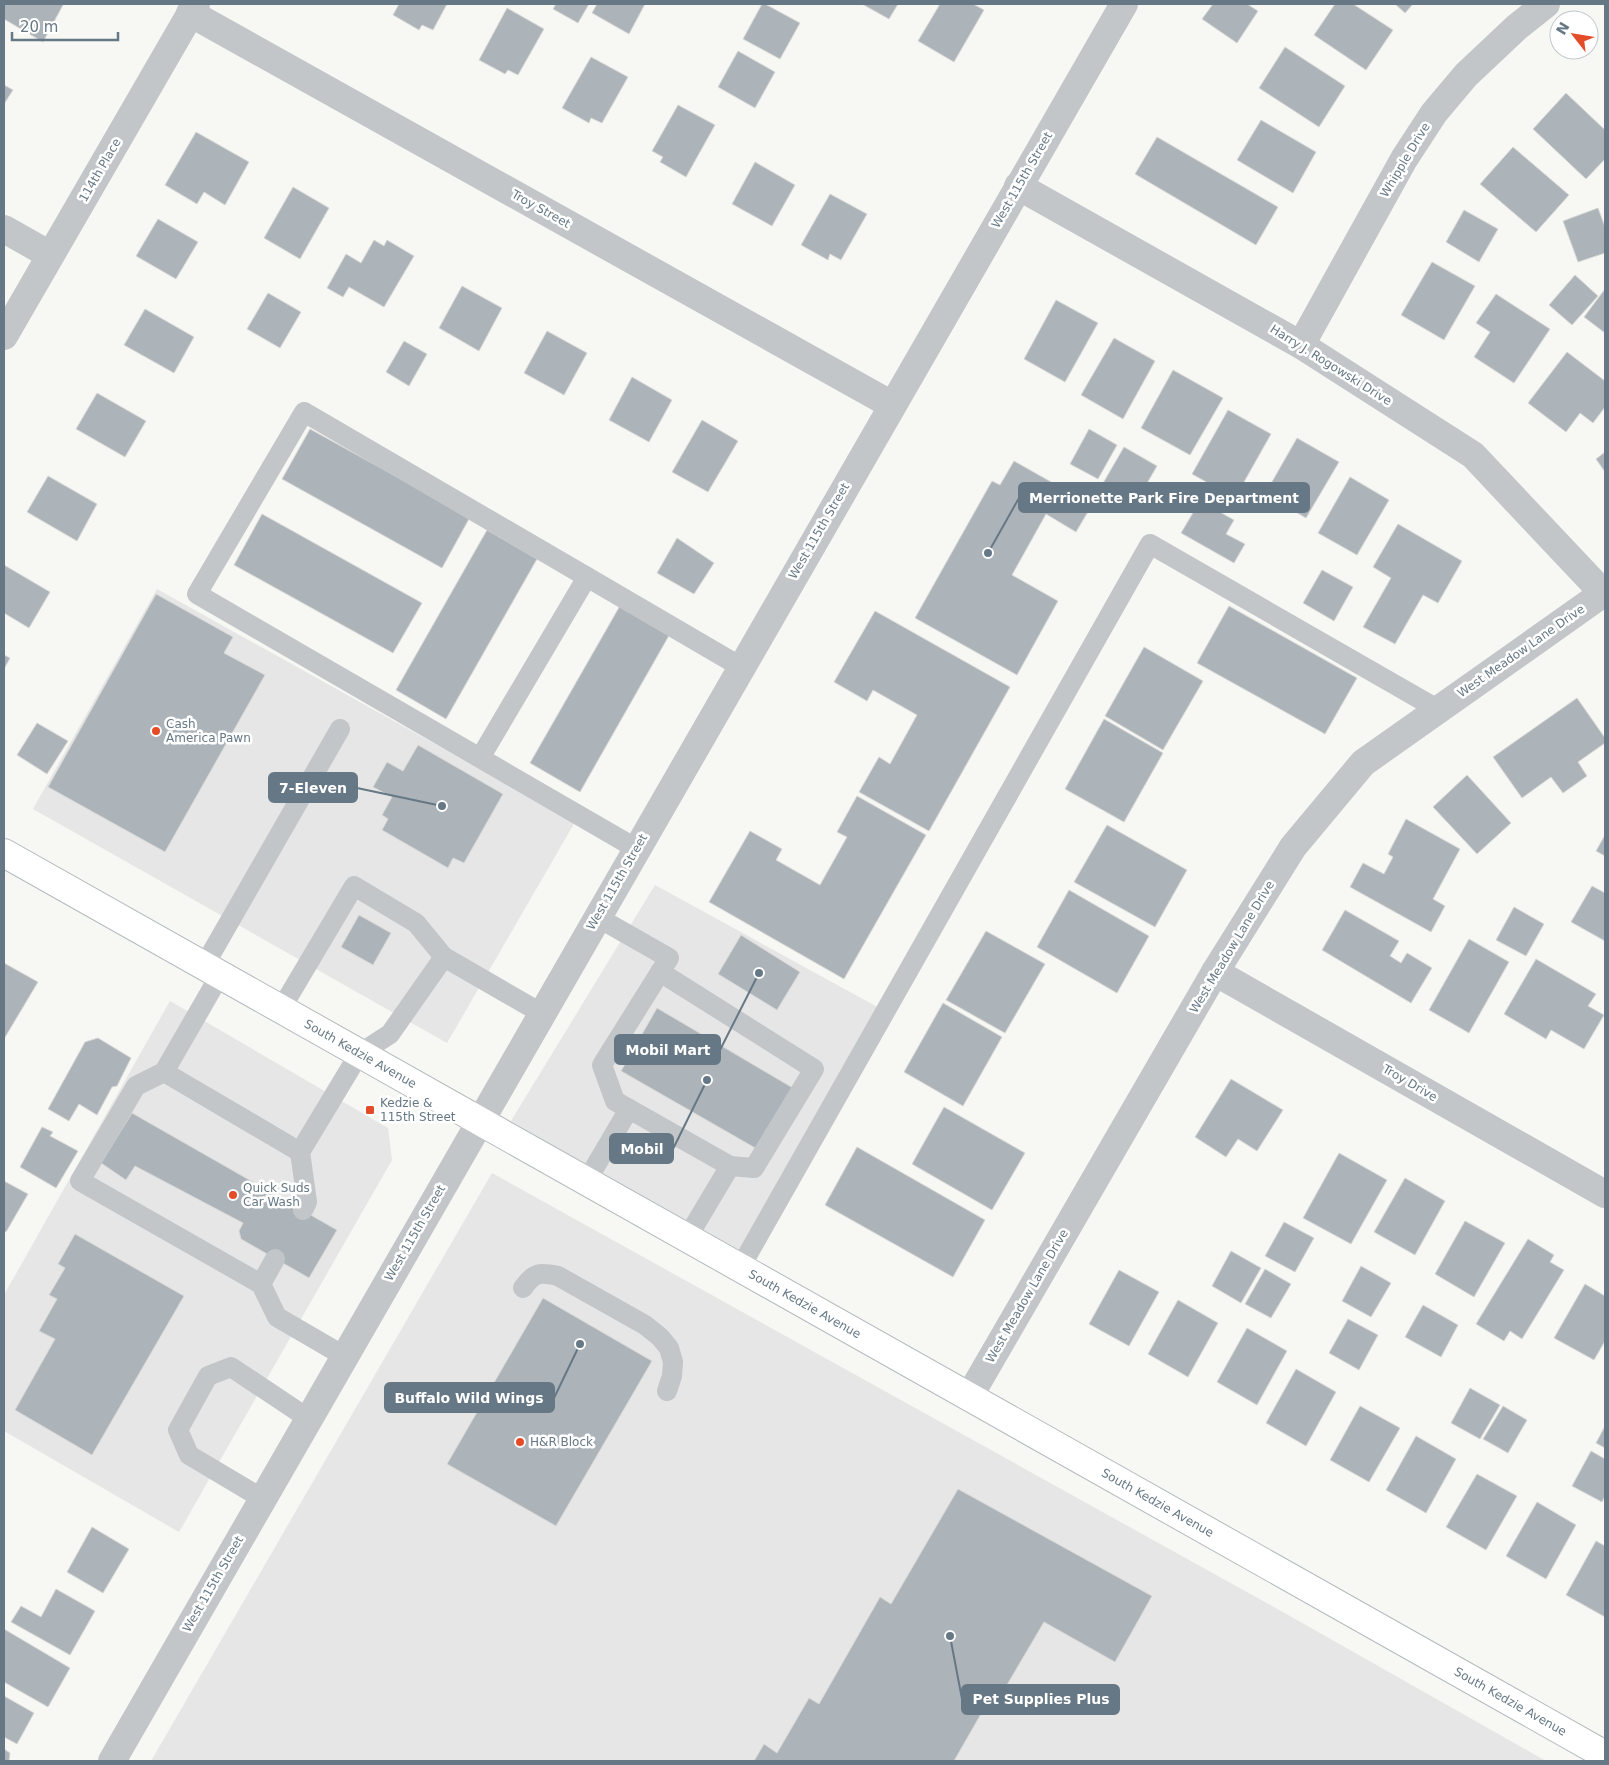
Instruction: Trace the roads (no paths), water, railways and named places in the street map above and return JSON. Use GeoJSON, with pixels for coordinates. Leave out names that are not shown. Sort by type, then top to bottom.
{"type":"FeatureCollection","features":[{"type":"Feature","properties":{"kind":"main road","name":"South Kedzie Avenue"},"geometry":{"type":"LineString","coordinates":[[4,853],[1605,1756]]}},
{"type":"Feature","properties":{"kind":"street","name":"West 115th Street"},"geometry":{"type":"LineString","coordinates":[[112,1761],[541,1013],[1124,4]]}},
{"type":"Feature","properties":{"kind":"street","name":"Whipple Drive"},"geometry":{"type":"LineString","coordinates":[[1301,345],[1404,159],[1434,113],[1472,69],[1517,27],[1546,4]]}},
{"type":"Feature","properties":{"kind":"street","name":"114th Place"},"geometry":{"type":"LineString","coordinates":[[4,336],[193,8]]}},
{"type":"Feature","properties":{"kind":"street","name":"Troy Street"},"geometry":{"type":"LineString","coordinates":[[193,8],[892,405]]}},
{"type":"Feature","properties":{"kind":"street","name":"Harry J. Rogowski Drive"},"geometry":{"type":"LineString","coordinates":[[1018,186],[1301,345],[1473,455],[1605,593]]}},
{"type":"Feature","properties":{"kind":"street"},"geometry":{"type":"LineString","coordinates":[[4,229],[50,255]]}},
{"type":"Feature","properties":{"kind":"street","name":"West Meadow Lane Drive"},"geometry":{"type":"LineString","coordinates":[[969,1397],[1215,972],[1293,847],[1363,763],[1605,593]]}},
{"type":"Feature","properties":{"kind":"street","name":"Troy Drive"},"geometry":{"type":"LineString","coordinates":[[1215,972],[1605,1194]]}},
{"type":"Feature","properties":{"kind":"lane"},"geometry":{"type":"LineString","coordinates":[[637,849],[198,594],[304,412],[741,667]]}},
{"type":"Feature","properties":{"kind":"lane"},"geometry":{"type":"LineString","coordinates":[[740,1268],[1150,544],[1439,710]]}},
{"type":"Feature","properties":{"kind":"lane"},"geometry":{"type":"LineString","coordinates":[[480,758],[587,577]]}},
{"type":"Feature","properties":{"kind":"lane"},"geometry":{"type":"LineString","coordinates":[[340,729],[212,970],[164,1072],[136,1086],[80,1181],[261,1284],[277,1317],[344,1356]]}},
{"type":"Feature","properties":{"kind":"lane"},"geometry":{"type":"LineString","coordinates":[[280,1009],[354,886],[416,923],[444,957],[541,1013]]}},
{"type":"Feature","properties":{"kind":"lane"},"geometry":{"type":"LineString","coordinates":[[597,917],[669,958],[660,972],[602,1065],[614,1101],[730,1166],[754,1168],[814,1069],[660,972]]}},
{"type":"Feature","properties":{"kind":"lane"},"geometry":{"type":"LineString","coordinates":[[305,1206],[300,1152],[358,1054],[390,1034],[444,957]]}},
{"type":"Feature","properties":{"kind":"lane"},"geometry":{"type":"LineString","coordinates":[[164,1072],[300,1152]]}},
{"type":"Feature","properties":{"kind":"lane"},"geometry":{"type":"LineString","coordinates":[[586,1182],[628,1109]]}},
{"type":"Feature","properties":{"kind":"lane"},"geometry":{"type":"LineString","coordinates":[[687,1238],[730,1166]]}},
{"type":"Feature","properties":{"kind":"lane"},"geometry":{"type":"LineString","coordinates":[[261,1284],[275,1259]]}},
{"type":"Feature","properties":{"kind":"lane"},"geometry":{"type":"LineString","coordinates":[[522,1288],[537,1274],[546,1273],[558,1276],[645,1325],[660,1337],[669,1348],[673,1362],[672,1376],[667,1391]]}},
{"type":"Feature","properties":{"kind":"lane"},"geometry":{"type":"LineString","coordinates":[[263,1499],[189,1455],[178,1430],[208,1376],[232,1368],[308,1419]]}},
{"type":"Feature","properties":{"kind":"place","name":"Merrionette Park Fire Department"},"geometry":{"type":"Point","coordinates":[988,553]}},
{"type":"Feature","properties":{"kind":"place","name":"Cash America Pawn"},"geometry":{"type":"Point","coordinates":[156,731]}},
{"type":"Feature","properties":{"kind":"place","name":"7-Eleven"},"geometry":{"type":"Point","coordinates":[442,806]}},
{"type":"Feature","properties":{"kind":"place","name":"Mobil Mart"},"geometry":{"type":"Point","coordinates":[759,973]}},
{"type":"Feature","properties":{"kind":"place","name":"Mobil"},"geometry":{"type":"Point","coordinates":[707,1080]}},
{"type":"Feature","properties":{"kind":"place","name":"Kedzie & 115th Street"},"geometry":{"type":"Point","coordinates":[370,1110]}},
{"type":"Feature","properties":{"kind":"place","name":"Quick Suds Car Wash"},"geometry":{"type":"Point","coordinates":[233,1195]}},
{"type":"Feature","properties":{"kind":"place","name":"Buffalo Wild Wings"},"geometry":{"type":"Point","coordinates":[580,1344]}},
{"type":"Feature","properties":{"kind":"place","name":"H&R Block"},"geometry":{"type":"Point","coordinates":[520,1442]}},
{"type":"Feature","properties":{"kind":"place","name":"Pet Supplies Plus"},"geometry":{"type":"Point","coordinates":[950,1636]}}]}
